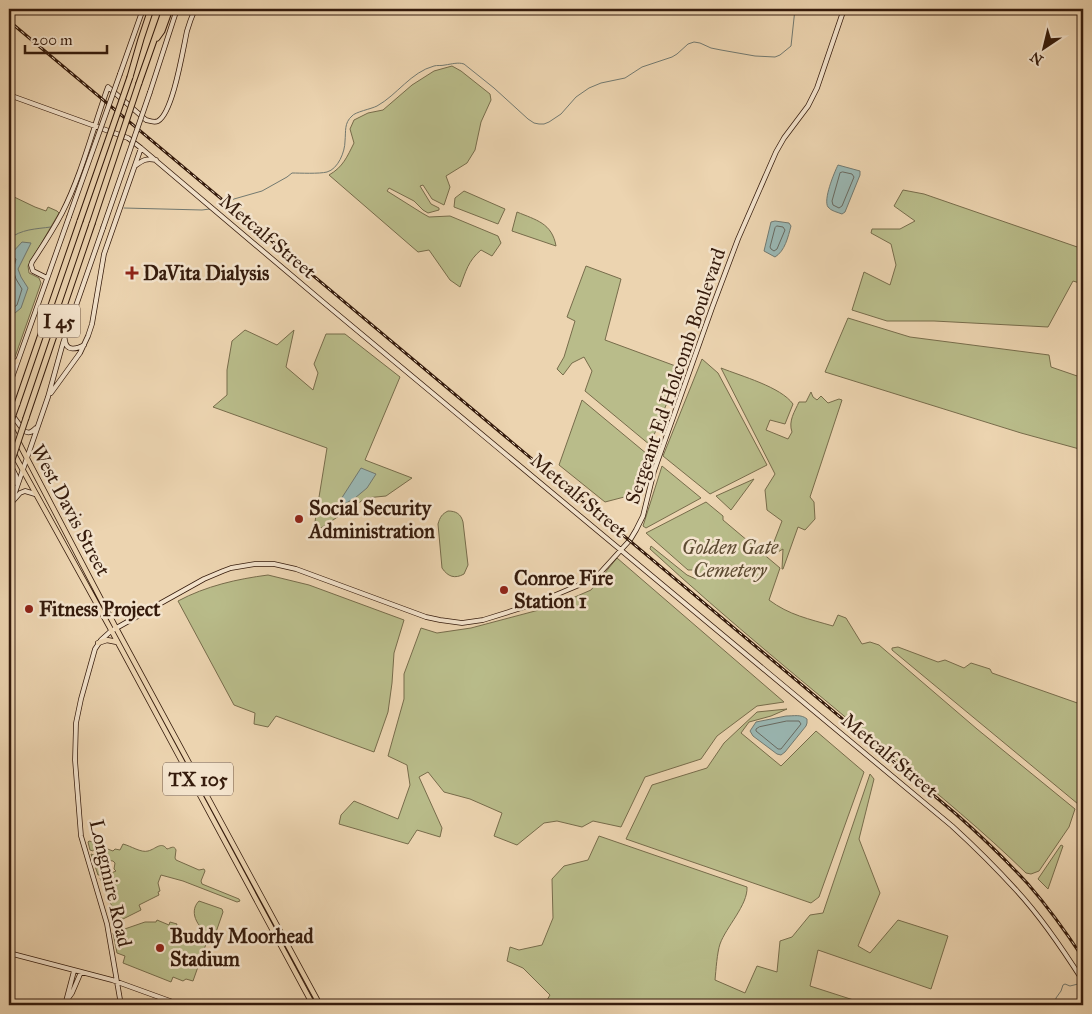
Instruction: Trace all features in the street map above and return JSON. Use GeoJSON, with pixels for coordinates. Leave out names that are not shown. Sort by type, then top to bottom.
{"type":"FeatureCollection","features":[{"type":"Feature","properties":{"kind":"highway","name":"I 45"},"geometry":{"type":"LineString","coordinates":[[9,425],[130,77],[150,9]]}},
{"type":"Feature","properties":{"kind":"highway","name":"I 45"},"geometry":{"type":"LineString","coordinates":[[9,469],[165,9]]}},
{"type":"Feature","properties":{"kind":"highway"},"geometry":{"type":"LineString","coordinates":[[153,42],[162,30],[170,9]]}},
{"type":"Feature","properties":{"kind":"main road"},"geometry":{"type":"LineString","coordinates":[[9,367],[18,361]]}},
{"type":"Feature","properties":{"kind":"main road","name":"West Davis Street"},"geometry":{"type":"LineString","coordinates":[[9,425],[114,629],[117,642],[313,1005]]}},
{"type":"Feature","properties":{"kind":"main road","name":"West Davis Street"},"geometry":{"type":"LineString","coordinates":[[9,445],[35,494],[184,753],[320,1005]]}},
{"type":"Feature","properties":{"kind":"main road"},"geometry":{"type":"LineString","coordinates":[[98,643],[107,640],[117,642]]}},
{"type":"Feature","properties":{"kind":"main road"},"geometry":{"type":"LineString","coordinates":[[164,728],[169,733],[179,752],[184,753]]}},
{"type":"Feature","properties":{"kind":"main road"},"geometry":{"type":"LineString","coordinates":[[207,808],[211,811],[219,826],[225,829]]}},
{"type":"Feature","properties":{"kind":"main road"},"geometry":{"type":"LineString","coordinates":[[219,830],[224,834],[233,849],[238,852]]}},
{"type":"Feature","properties":{"kind":"main road"},"geometry":{"type":"LineString","coordinates":[[240,868],[253,888],[257,889]]}},
{"type":"Feature","properties":{"kind":"main road"},"geometry":{"type":"LineString","coordinates":[[295,971],[310,993],[314,994]]}},
{"type":"Feature","properties":{"kind":"street"},"geometry":{"type":"LineString","coordinates":[[9,386],[143,9]]}},
{"type":"Feature","properties":{"kind":"street"},"geometry":{"type":"LineString","coordinates":[[9,510],[48,397],[65,337],[177,9]]}},
{"type":"Feature","properties":{"kind":"street"},"geometry":{"type":"LineString","coordinates":[[47,278],[35,273],[32,268],[32,262],[63,210],[76,181],[108,86],[146,120],[152,122],[160,120],[171,99],[187,32],[195,9]]}},
{"type":"Feature","properties":{"kind":"street","name":"Sergeant Ed Holcomb Boulevard"},"geometry":{"type":"LineString","coordinates":[[114,629],[214,575],[231,568],[248,565],[278,564],[296,568],[426,617],[462,623],[483,620],[534,604],[584,583],[600,573],[636,530],[642,516],[654,471],[738,239],[776,152],[808,106],[817,88],[844,9]]}},
{"type":"Feature","properties":{"kind":"street","name":"Metcalf Street"},"geometry":{"type":"LineString","coordinates":[[9,96],[128,138],[156,160],[390,358],[962,835],[1018,893],[1053,936],[1083,981]]}},
{"type":"Feature","properties":{"kind":"street"},"geometry":{"type":"LineString","coordinates":[[48,397],[80,353],[88,336],[92,324],[104,254],[141,148]]}},
{"type":"Feature","properties":{"kind":"street"},"geometry":{"type":"LineString","coordinates":[[135,166],[144,160],[156,160]]}},
{"type":"Feature","properties":{"kind":"street"},"geometry":{"type":"LineString","coordinates":[[65,337],[65,343],[68,347],[76,349],[84,345]]}},
{"type":"Feature","properties":{"kind":"street"},"geometry":{"type":"LineString","coordinates":[[9,404],[10,412],[24,431],[31,432],[37,428]]}},
{"type":"Feature","properties":{"kind":"street"},"geometry":{"type":"LineString","coordinates":[[9,462],[16,476],[17,486]]}},
{"type":"Feature","properties":{"kind":"street"},"geometry":{"type":"LineString","coordinates":[[11,502],[20,493],[25,491],[35,494]]}},
{"type":"Feature","properties":{"kind":"street","name":"Longmire Road"},"geometry":{"type":"LineString","coordinates":[[114,629],[98,643],[94,653],[78,710],[75,726],[75,751],[81,836],[107,924],[121,1005]]}},
{"type":"Feature","properties":{"kind":"street"},"geometry":{"type":"LineString","coordinates":[[9,952],[117,982],[181,1005]]}},
{"type":"Feature","properties":{"kind":"street"},"geometry":{"type":"LineString","coordinates":[[66,1004],[74,970]]}},
{"type":"Feature","properties":{"kind":"street"},"geometry":{"type":"LineString","coordinates":[[66,1004],[80,972]]}},
{"type":"Feature","properties":{"kind":"green space"},"geometry":{"type":"Polygon","coordinates":[[[452,66],[490,94],[491,100],[481,122],[475,150],[467,163],[446,176],[450,187],[444,205],[432,199],[423,185],[420,186],[431,204],[439,208],[439,210],[428,213],[414,201],[389,188],[387,191],[429,217],[450,216],[498,236],[501,243],[492,256],[481,250],[473,258],[460,287],[450,280],[429,250],[418,252],[329,175],[341,165],[354,143],[350,129],[354,120],[368,113],[383,110],[412,85],[434,71],[452,66]]]}},
{"type":"Feature","properties":{"kind":"green space"},"geometry":{"type":"Polygon","coordinates":[[[903,190],[924,194],[1083,249],[1083,284],[1073,281],[1048,327],[934,321],[887,321],[852,310],[864,272],[890,285],[896,265],[891,244],[871,233],[872,229],[900,229],[915,221],[894,206],[903,190]]]}},
{"type":"Feature","properties":{"kind":"green space"},"geometry":{"type":"Polygon","coordinates":[[[464,191],[505,209],[498,224],[454,207],[455,198],[464,191]]]}},
{"type":"Feature","properties":{"kind":"green space"},"geometry":{"type":"Polygon","coordinates":[[[10,195],[35,207],[46,211],[48,207],[59,213],[28,266],[29,273],[39,278],[41,283],[9,374],[9,204],[10,195]]]}},
{"type":"Feature","properties":{"kind":"green space"},"geometry":{"type":"Polygon","coordinates":[[[517,212],[537,220],[547,227],[554,238],[556,246],[512,231],[517,212]]]}},
{"type":"Feature","properties":{"kind":"green space"},"geometry":{"type":"Polygon","coordinates":[[[586,266],[621,279],[605,340],[681,368],[650,445],[585,391],[592,371],[584,357],[572,363],[563,375],[557,369],[564,357],[575,321],[567,317],[586,266]]]}},
{"type":"Feature","properties":{"kind":"green space"},"geometry":{"type":"Polygon","coordinates":[[[848,318],[910,337],[1049,355],[1051,367],[1083,378],[1083,450],[1021,433],[825,372],[848,318]]]}},
{"type":"Feature","properties":{"kind":"green space"},"geometry":{"type":"Polygon","coordinates":[[[245,330],[277,345],[294,330],[286,367],[313,390],[318,373],[314,364],[326,334],[345,334],[400,377],[365,460],[412,478],[386,496],[366,498],[321,528],[314,528],[327,448],[213,407],[227,395],[227,370],[232,341],[245,330]]]}},
{"type":"Feature","properties":{"kind":"green space"},"geometry":{"type":"Polygon","coordinates":[[[702,359],[718,373],[767,465],[710,494],[663,456],[702,359]]]}},
{"type":"Feature","properties":{"kind":"green space"},"geometry":{"type":"Polygon","coordinates":[[[721,368],[770,387],[793,404],[785,424],[770,420],[766,430],[788,439],[792,432],[792,416],[799,402],[806,402],[811,392],[817,400],[821,396],[828,403],[839,399],[842,400],[810,497],[814,502],[815,519],[805,530],[798,527],[783,569],[783,549],[778,552],[772,547],[782,521],[767,510],[765,490],[775,474],[721,368]]]}},
{"type":"Feature","properties":{"kind":"green space"},"geometry":{"type":"Polygon","coordinates":[[[582,400],[647,454],[632,495],[605,502],[559,465],[582,400]]]}},
{"type":"Feature","properties":{"kind":"green space"},"geometry":{"type":"Polygon","coordinates":[[[662,466],[701,498],[646,528],[643,526],[662,466]]]}},
{"type":"Feature","properties":{"kind":"green space"},"geometry":{"type":"Polygon","coordinates":[[[754,479],[731,510],[716,496],[754,479]]]}},
{"type":"Feature","properties":{"kind":"green space","name":"Golden Gate Cemetery"},"geometry":{"type":"Polygon","coordinates":[[[706,502],[723,516],[723,520],[780,568],[769,600],[792,613],[833,626],[838,615],[846,618],[862,644],[870,642],[879,645],[977,729],[1075,809],[1069,827],[1039,871],[1031,874],[1026,873],[961,813],[739,628],[650,549],[651,546],[687,575],[696,579],[700,575],[695,570],[688,570],[646,533],[706,502]]]}},
{"type":"Feature","properties":{"kind":"green space"},"geometry":{"type":"Polygon","coordinates":[[[448,511],[458,514],[463,522],[468,565],[464,574],[455,577],[449,575],[442,568],[438,524],[444,513],[448,511]]]}},
{"type":"Feature","properties":{"kind":"green space"},"geometry":{"type":"Polygon","coordinates":[[[617,558],[784,702],[757,706],[717,736],[701,759],[645,777],[621,827],[593,821],[582,827],[557,821],[544,823],[517,845],[494,836],[502,813],[470,799],[444,792],[428,772],[419,777],[442,828],[440,837],[417,830],[408,844],[339,824],[341,815],[354,801],[398,819],[410,785],[407,765],[388,756],[404,699],[404,674],[421,628],[437,633],[471,628],[554,606],[591,590],[617,558]]]}},
{"type":"Feature","properties":{"kind":"green space"},"geometry":{"type":"Polygon","coordinates":[[[268,575],[309,585],[404,620],[394,653],[388,712],[374,752],[276,716],[268,727],[254,724],[255,713],[234,705],[178,601],[222,584],[268,575]]]}},
{"type":"Feature","properties":{"kind":"green space"},"geometry":{"type":"Polygon","coordinates":[[[898,647],[938,662],[945,660],[964,668],[971,663],[990,669],[992,673],[1083,705],[1082,800],[1078,804],[892,650],[892,648],[898,647]]]}},
{"type":"Feature","properties":{"kind":"green space"},"geometry":{"type":"Polygon","coordinates":[[[787,709],[749,722],[741,733],[781,766],[816,731],[864,772],[819,897],[811,903],[626,839],[652,785],[707,768],[724,743],[757,712],[787,709]]]}},
{"type":"Feature","properties":{"kind":"green space"},"geometry":{"type":"Polygon","coordinates":[[[870,774],[874,779],[859,839],[880,893],[858,946],[870,953],[898,920],[948,936],[931,989],[818,950],[810,986],[869,1005],[544,1005],[550,995],[523,968],[507,961],[510,947],[519,950],[542,945],[553,918],[552,879],[564,866],[588,860],[599,836],[747,887],[744,901],[720,944],[715,980],[745,993],[757,966],[777,972],[780,941],[792,937],[810,915],[823,913],[870,774]]]}},
{"type":"Feature","properties":{"kind":"green space"},"geometry":{"type":"Polygon","coordinates":[[[89,841],[113,851],[115,849],[120,850],[123,844],[145,851],[160,846],[167,849],[172,847],[176,850],[176,860],[199,870],[204,869],[202,884],[240,901],[237,902],[183,881],[161,875],[158,883],[159,895],[139,905],[141,910],[123,919],[112,907],[100,878],[116,871],[114,869],[115,863],[104,860],[102,874],[98,875],[91,854],[96,856],[98,850],[95,848],[93,851],[90,850],[89,841]]]}},
{"type":"Feature","properties":{"kind":"green space"},"geometry":{"type":"Polygon","coordinates":[[[1061,845],[1063,846],[1048,889],[1038,879],[1061,845]]]}},
{"type":"Feature","properties":{"kind":"green space"},"geometry":{"type":"Polygon","coordinates":[[[199,901],[222,909],[223,912],[213,936],[200,926],[195,916],[194,911],[199,901]]]}},
{"type":"Feature","properties":{"kind":"green space","name":"Buddy Moorhead Stadium"},"geometry":{"type":"Polygon","coordinates":[[[157,920],[169,925],[170,922],[177,924],[176,927],[199,938],[206,944],[193,981],[186,979],[183,981],[173,977],[171,982],[123,963],[125,956],[117,953],[113,933],[145,922],[156,922],[157,920]]]}},
{"type":"Feature","properties":{"kind":"water"},"geometry":{"type":"Polygon","coordinates":[[[838,165],[860,171],[845,212],[842,214],[831,210],[827,204],[830,186],[838,165]]]}},
{"type":"Feature","properties":{"kind":"water"},"geometry":{"type":"Polygon","coordinates":[[[771,222],[789,223],[791,226],[784,247],[775,257],[764,251],[771,222]]]}},
{"type":"Feature","properties":{"kind":"water"},"geometry":{"type":"Polygon","coordinates":[[[22,242],[31,243],[18,269],[28,288],[21,308],[9,318],[9,258],[22,242]]]}},
{"type":"Feature","properties":{"kind":"water"},"geometry":{"type":"Polygon","coordinates":[[[361,468],[376,474],[367,488],[355,498],[334,510],[361,468]]]}},
{"type":"Feature","properties":{"kind":"water"},"geometry":{"type":"Polygon","coordinates":[[[786,716],[802,716],[807,719],[807,723],[781,755],[753,736],[750,731],[756,722],[786,716]]]}},
{"type":"Feature","properties":{"kind":"waterway"},"geometry":{"type":"LineString","coordinates":[[218,206],[262,191],[292,173],[319,173],[331,170],[338,164],[342,155],[349,119],[356,113],[377,106],[418,73],[434,66],[464,64],[528,119],[534,123],[544,124],[561,114],[576,97],[589,88],[601,83],[625,78],[642,67],[672,57],[688,44],[694,42],[711,48],[755,56],[775,57],[780,55],[791,46],[795,9]]}},
{"type":"Feature","properties":{"kind":"waterway"},"geometry":{"type":"LineString","coordinates":[[124,208],[210,209]]}},
{"type":"Feature","properties":{"kind":"waterway"},"geometry":{"type":"LineString","coordinates":[[9,239],[24,231],[51,227]]}},
{"type":"Feature","properties":{"kind":"waterway"},"geometry":{"type":"LineString","coordinates":[[1055,1005],[1056,998],[1063,985],[1078,984]]}},
{"type":"Feature","properties":{"kind":"railway"},"geometry":{"type":"LineString","coordinates":[[9,21],[956,814],[1028,884],[1057,920],[1083,958]]}},
{"type":"Feature","properties":{"kind":"place","name":"DaVita Dialysis"},"geometry":{"type":"Point","coordinates":[132,273]}},
{"type":"Feature","properties":{"kind":"place","name":"Social Security Administration"},"geometry":{"type":"Point","coordinates":[299,519]}},
{"type":"Feature","properties":{"kind":"place","name":"Conroe Fire Station 1"},"geometry":{"type":"Point","coordinates":[504,590]}},
{"type":"Feature","properties":{"kind":"place","name":"Fitness Project"},"geometry":{"type":"Point","coordinates":[29,609]}},
{"type":"Feature","properties":{"kind":"place","name":"Buddy Moorhead Stadium"},"geometry":{"type":"Point","coordinates":[160,948]}}]}
